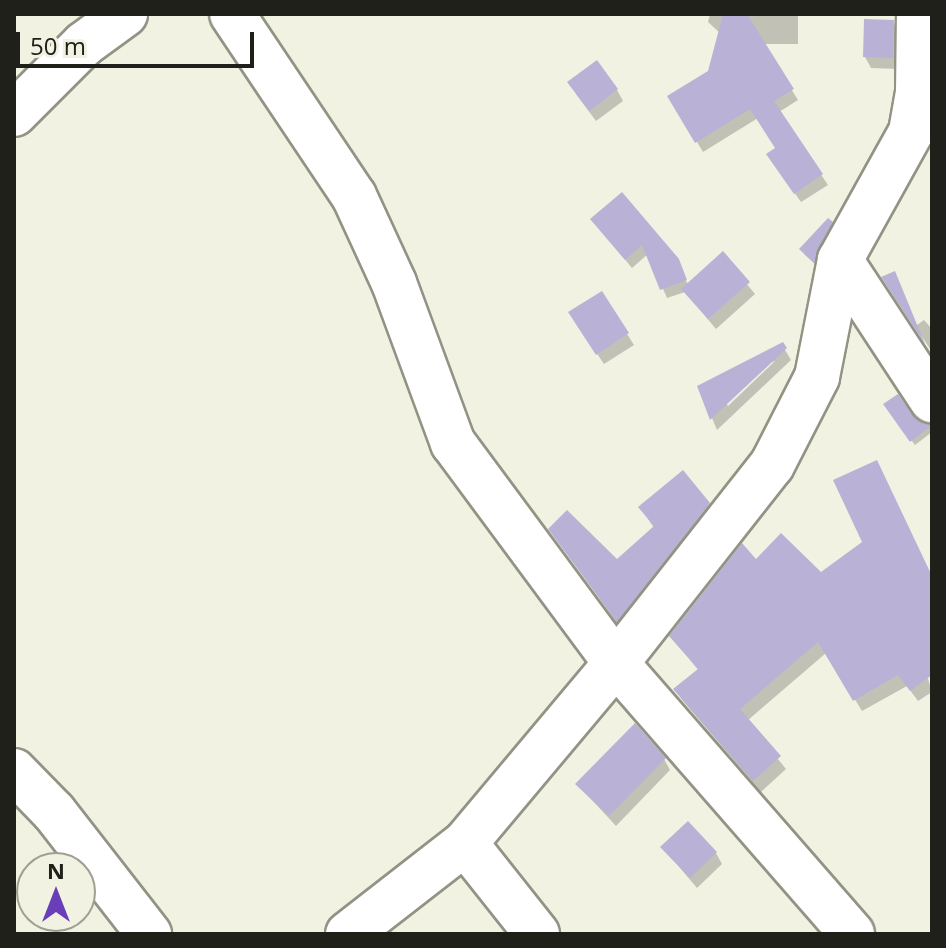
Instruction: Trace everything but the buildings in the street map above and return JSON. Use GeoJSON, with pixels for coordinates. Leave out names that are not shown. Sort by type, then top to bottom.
{"type":"FeatureCollection","features":[{"type":"Feature","properties":{"kind":"street"},"geometry":{"type":"LineString","coordinates":[[14,114],[84,44],[125,14]]}},
{"type":"Feature","properties":{"kind":"street"},"geometry":{"type":"LineString","coordinates":[[232,14],[354,196],[394,283],[453,443],[616,663],[852,934]]}},
{"type":"Feature","properties":{"kind":"street"},"geometry":{"type":"LineString","coordinates":[[348,934],[465,843],[616,663],[772,465],[817,377],[840,260],[911,132],[918,93],[919,14]]}},
{"type":"Feature","properties":{"kind":"street"},"geometry":{"type":"LineString","coordinates":[[840,260],[932,400]]}},
{"type":"Feature","properties":{"kind":"street"},"geometry":{"type":"LineString","coordinates":[[14,771],[54,812],[149,934]]}},
{"type":"Feature","properties":{"kind":"street"},"geometry":{"type":"LineString","coordinates":[[465,843],[537,934]]}}]}
